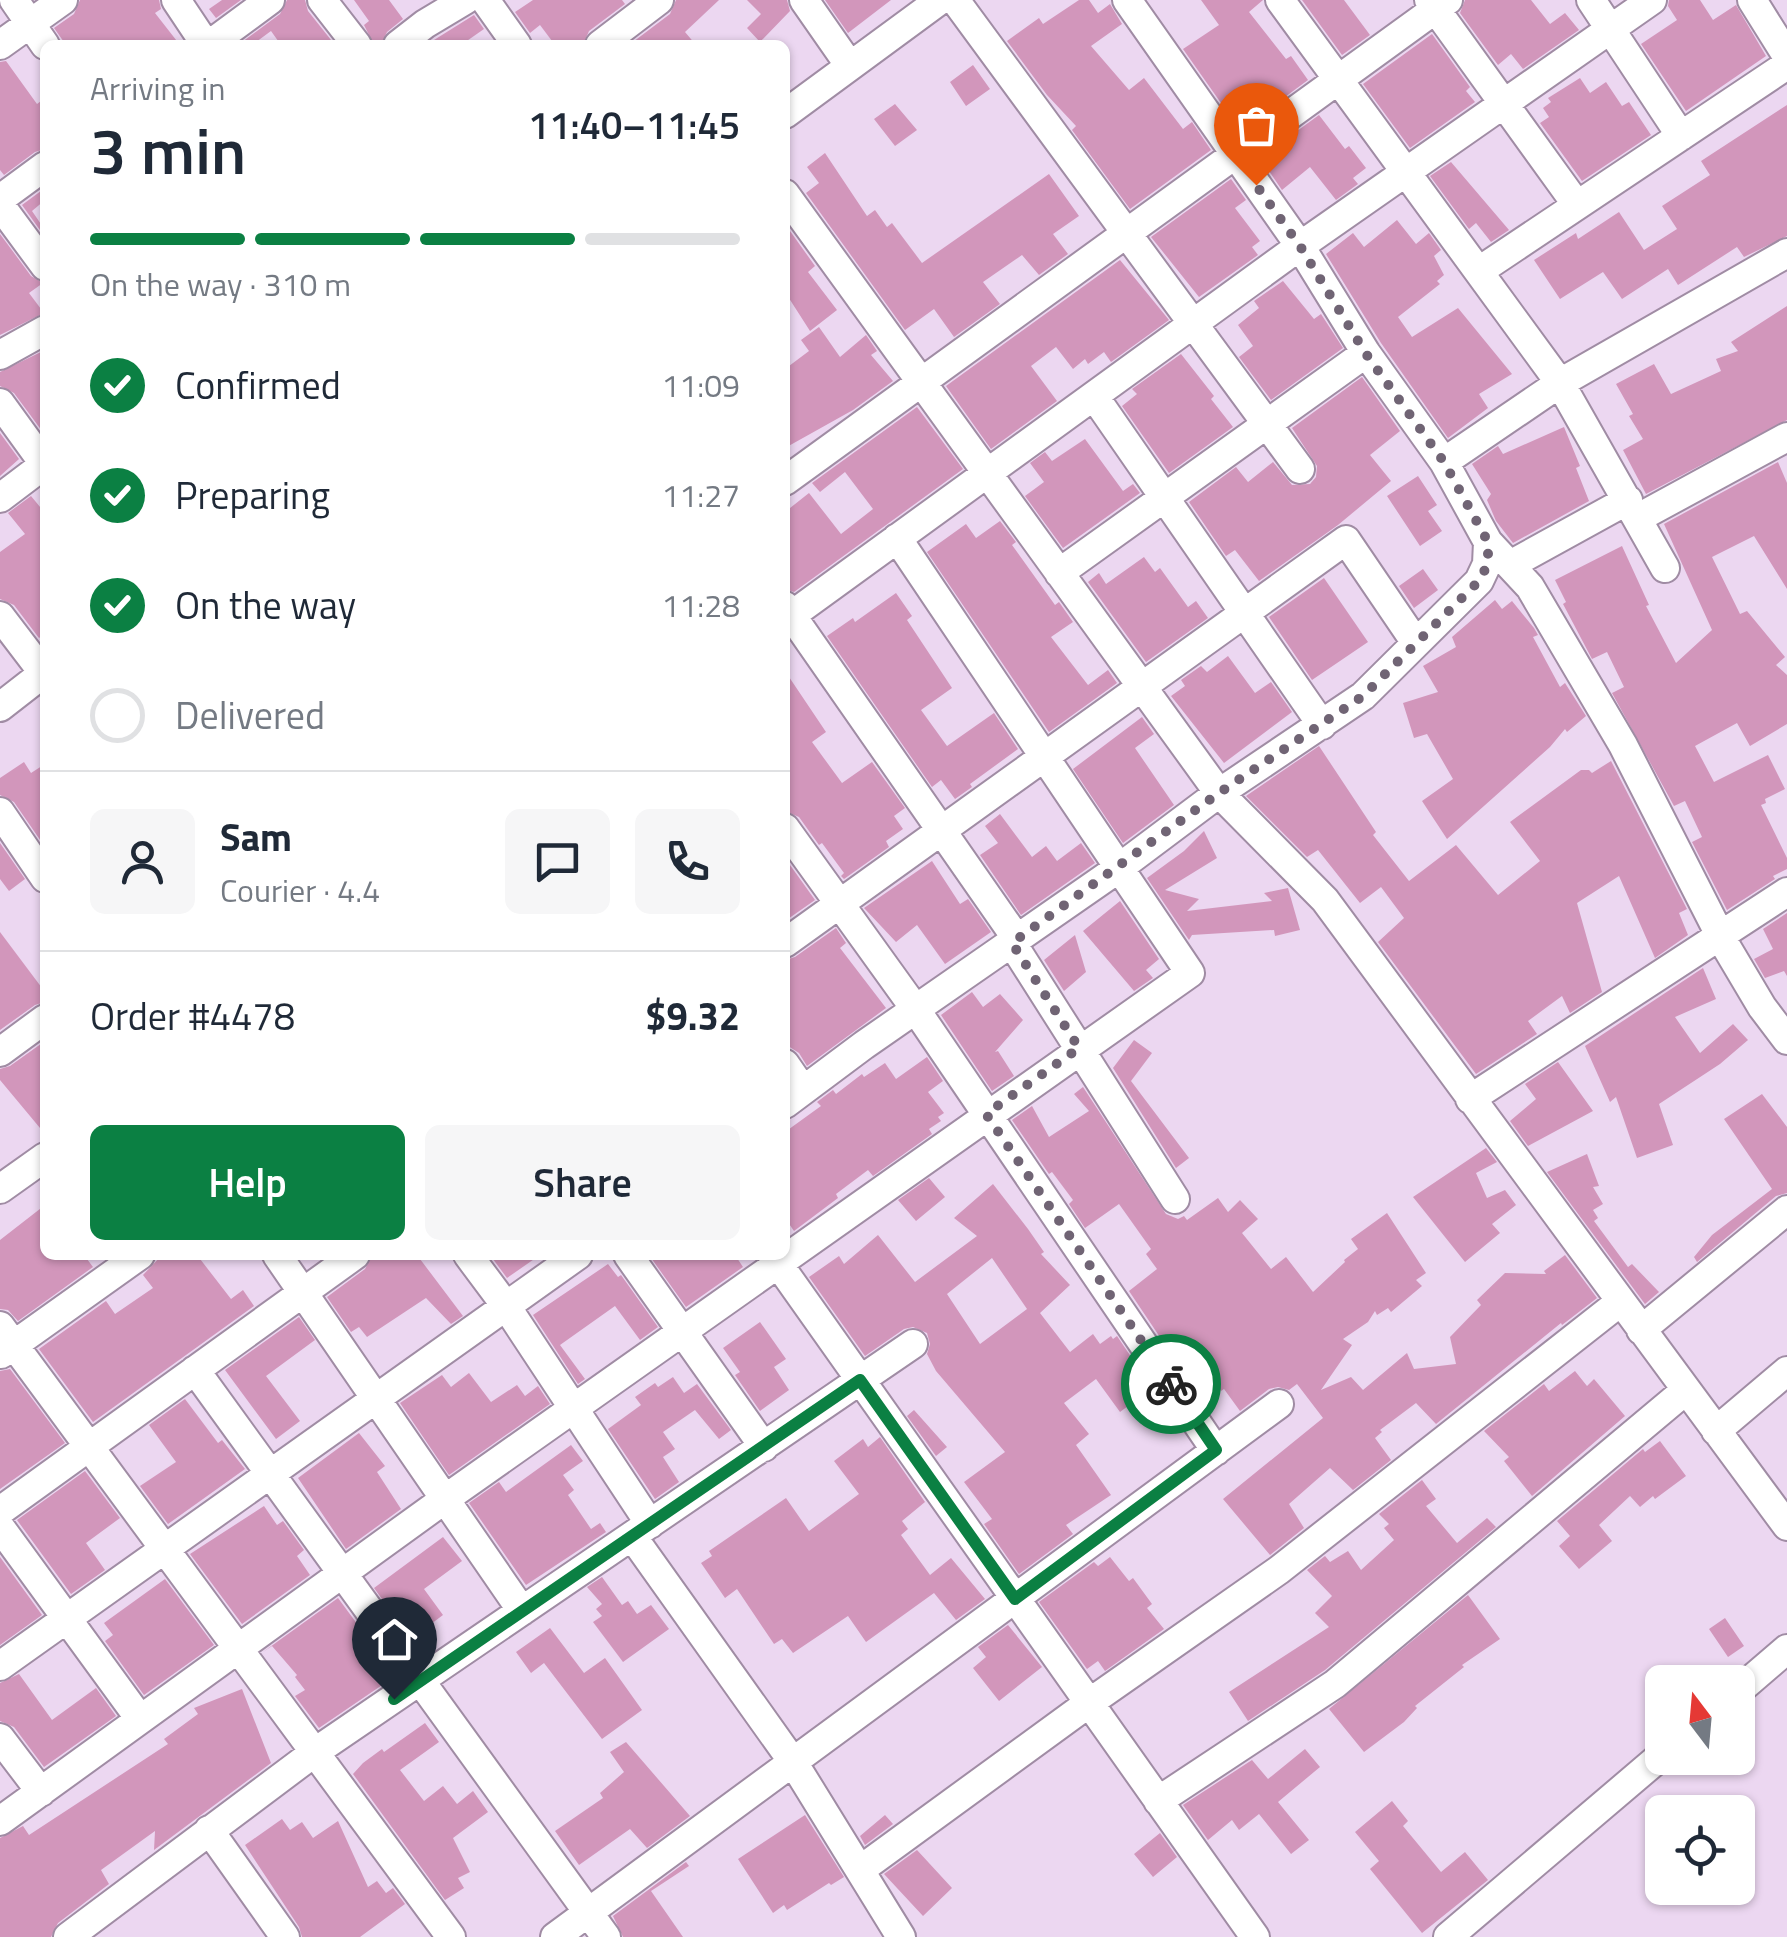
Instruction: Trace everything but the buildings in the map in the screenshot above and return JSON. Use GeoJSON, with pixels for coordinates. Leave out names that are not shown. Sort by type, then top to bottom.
{"type":"FeatureCollection","features":[{"type":"Feature","properties":{"kind":"street"},"geometry":{"type":"LineString","coordinates":[[14,0],[38,35]]}},
{"type":"Feature","properties":{"kind":"street"},"geometry":{"type":"LineString","coordinates":[[0,45],[38,35],[63,0]]}},
{"type":"Feature","properties":{"kind":"street"},"geometry":{"type":"LineString","coordinates":[[176,0],[204,40]]}},
{"type":"Feature","properties":{"kind":"street"},"geometry":{"type":"LineString","coordinates":[[215,40],[270,0]]}},
{"type":"Feature","properties":{"kind":"street"},"geometry":{"type":"LineString","coordinates":[[322,0],[353,40]]}},
{"type":"Feature","properties":{"kind":"street"},"geometry":{"type":"LineString","coordinates":[[404,40],[465,0]]}},
{"type":"Feature","properties":{"kind":"street"},"geometry":{"type":"LineString","coordinates":[[486,0],[514,40]]}},
{"type":"Feature","properties":{"kind":"street"},"geometry":{"type":"LineString","coordinates":[[804,0],[850,66]]}},
{"type":"Feature","properties":{"kind":"street"},"geometry":{"type":"LineString","coordinates":[[790,110],[940,0]]}},
{"type":"Feature","properties":{"kind":"street"},"geometry":{"type":"LineString","coordinates":[[955,0],[1300,470]]}},
{"type":"Feature","properties":{"kind":"street"},"geometry":{"type":"LineString","coordinates":[[1126,0],[1300,246],[1366,354],[1444,462],[1488,542],[1530,587],[1623,745],[1719,934],[1762,1008],[1786,1037]]}},
{"type":"Feature","properties":{"kind":"street"},"geometry":{"type":"LineString","coordinates":[[1280,0],[1560,383],[1665,568]]}},
{"type":"Feature","properties":{"kind":"street"},"geometry":{"type":"LineString","coordinates":[[1591,0],[1681,136]]}},
{"type":"Feature","properties":{"kind":"street"},"geometry":{"type":"LineString","coordinates":[[790,612],[1300,246],[1652,0]]}},
{"type":"Feature","properties":{"kind":"street"},"geometry":{"type":"LineString","coordinates":[[1752,0],[1787,56]]}},
{"type":"Feature","properties":{"kind":"street"},"geometry":{"type":"LineString","coordinates":[[790,477],[1437,3],[1578,205]]}},
{"type":"Feature","properties":{"kind":"street"},"geometry":{"type":"LineString","coordinates":[[605,40],[645,4]]}},
{"type":"Feature","properties":{"kind":"street"},"geometry":{"type":"LineString","coordinates":[[1479,271],[1787,65]]}},
{"type":"Feature","properties":{"kind":"street"},"geometry":{"type":"LineString","coordinates":[[40,170],[0,202],[40,259]]}},
{"type":"Feature","properties":{"kind":"street"},"geometry":{"type":"LineString","coordinates":[[790,201],[1219,793],[1325,900],[1787,1526]]}},
{"type":"Feature","properties":{"kind":"street"},"geometry":{"type":"LineString","coordinates":[[1444,462],[1560,383],[1787,253]]}},
{"type":"Feature","properties":{"kind":"street"},"geometry":{"type":"LineString","coordinates":[[0,354],[40,333]]}},
{"type":"Feature","properties":{"kind":"street"},"geometry":{"type":"LineString","coordinates":[[1060,573],[1366,354]]}},
{"type":"Feature","properties":{"kind":"street"},"geometry":{"type":"LineString","coordinates":[[1094,396],[1322,725]]}},
{"type":"Feature","properties":{"kind":"street"},"geometry":{"type":"LineString","coordinates":[[0,403],[40,457]]}},
{"type":"Feature","properties":{"kind":"street"},"geometry":{"type":"LineString","coordinates":[[1510,565],[1787,437]]}},
{"type":"Feature","properties":{"kind":"street"},"geometry":{"type":"LineString","coordinates":[[0,498],[40,468]]}},
{"type":"Feature","properties":{"kind":"street"},"geometry":{"type":"LineString","coordinates":[[790,1249],[1190,972],[896,538]]}},
{"type":"Feature","properties":{"kind":"street"},"geometry":{"type":"LineString","coordinates":[[790,940],[1346,540],[1416,643]]}},
{"type":"Feature","properties":{"kind":"street"},"geometry":{"type":"LineString","coordinates":[[794,1097],[1219,793],[1363,696],[1479,581],[1488,564],[1488,542]]}},
{"type":"Feature","properties":{"kind":"street"},"geometry":{"type":"LineString","coordinates":[[0,616],[40,669]]}},
{"type":"Feature","properties":{"kind":"street"},"geometry":{"type":"LineString","coordinates":[[790,618],[942,830],[1175,1199]]}},
{"type":"Feature","properties":{"kind":"street"},"geometry":{"type":"LineString","coordinates":[[0,706],[40,677]]}},
{"type":"Feature","properties":{"kind":"street"},"geometry":{"type":"LineString","coordinates":[[0,812],[40,871]]}},
{"type":"Feature","properties":{"kind":"street"},"geometry":{"type":"LineString","coordinates":[[790,835],[916,1010],[1216,1450]]}},
{"type":"Feature","properties":{"kind":"street"},"geometry":{"type":"LineString","coordinates":[[1470,1099],[1787,892]]}},
{"type":"Feature","properties":{"kind":"street"},"geometry":{"type":"LineString","coordinates":[[0,1052],[40,1023]]}},
{"type":"Feature","properties":{"kind":"street"},"geometry":{"type":"LineString","coordinates":[[0,1190],[40,1161]]}},
{"type":"Feature","properties":{"kind":"street"},"geometry":{"type":"LineString","coordinates":[[1641,1330],[1787,1210]]}},
{"type":"Feature","properties":{"kind":"street"},"geometry":{"type":"LineString","coordinates":[[132,1260],[5,1342],[90,1446],[452,1937]]}},
{"type":"Feature","properties":{"kind":"street"},"geometry":{"type":"LineString","coordinates":[[279,1260],[522,1611]]}},
{"type":"Feature","properties":{"kind":"street"},"geometry":{"type":"LineString","coordinates":[[0,1511],[347,1260]]}},
{"type":"Feature","properties":{"kind":"street"},"geometry":{"type":"LineString","coordinates":[[472,1260],[573,1408],[641,1530],[793,1762],[901,1937]]}},
{"type":"Feature","properties":{"kind":"street"},"geometry":{"type":"LineString","coordinates":[[0,1666],[571,1260]]}},
{"type":"Feature","properties":{"kind":"street"},"geometry":{"type":"LineString","coordinates":[[632,1260],[764,1447]]}},
{"type":"Feature","properties":{"kind":"street"},"geometry":{"type":"LineString","coordinates":[[0,1821],[682,1331],[774,1260]]}},
{"type":"Feature","properties":{"kind":"street"},"geometry":{"type":"LineString","coordinates":[[776,1260],[1255,1937]]}},
{"type":"Feature","properties":{"kind":"street"},"geometry":{"type":"LineString","coordinates":[[860,1870],[1279,1570],[1620,1302]]}},
{"type":"Feature","properties":{"kind":"street"},"geometry":{"type":"LineString","coordinates":[[68,1937],[316,1752],[914,1344]]}},
{"type":"Feature","properties":{"kind":"street"},"geometry":{"type":"LineString","coordinates":[[195,1370],[606,1937]]}},
{"type":"Feature","properties":{"kind":"street"},"geometry":{"type":"LineString","coordinates":[[1716,1431],[1787,1372]]}},
{"type":"Feature","properties":{"kind":"street"},"geometry":{"type":"LineString","coordinates":[[1158,1801],[1335,1684],[1686,1390]]}},
{"type":"Feature","properties":{"kind":"street"},"geometry":{"type":"LineString","coordinates":[[555,1937],[1279,1404]]}},
{"type":"Feature","properties":{"kind":"street"},"geometry":{"type":"LineString","coordinates":[[0,1527],[140,1719]]}},
{"type":"Feature","properties":{"kind":"street"},"geometry":{"type":"LineString","coordinates":[[1755,1676],[1787,1649]]}},
{"type":"Feature","properties":{"kind":"street"},"geometry":{"type":"LineString","coordinates":[[0,1738],[40,1792]]}},
{"type":"Feature","properties":{"kind":"street"},"geometry":{"type":"LineString","coordinates":[[1448,1937],[1645,1769]]}},
{"type":"Feature","properties":{"kind":"street"},"geometry":{"type":"LineString","coordinates":[[208,1830],[285,1937]]}},
{"type":"Feature","properties":{"kind":"way so far"},"geometry":{"type":"LineString","coordinates":[[1171,1384],[986,1114],[1079,1048],[1012,943],[1219,793],[1363,696],[1479,581],[1488,564],[1488,542],[1444,462],[1366,354],[1300,246],[1256,185]]}},
{"type":"Feature","properties":{"kind":"route"},"geometry":{"type":"LineString","coordinates":[[394,1699],[860,1380],[1015,1599],[1216,1450],[1171,1384]]}}]}
